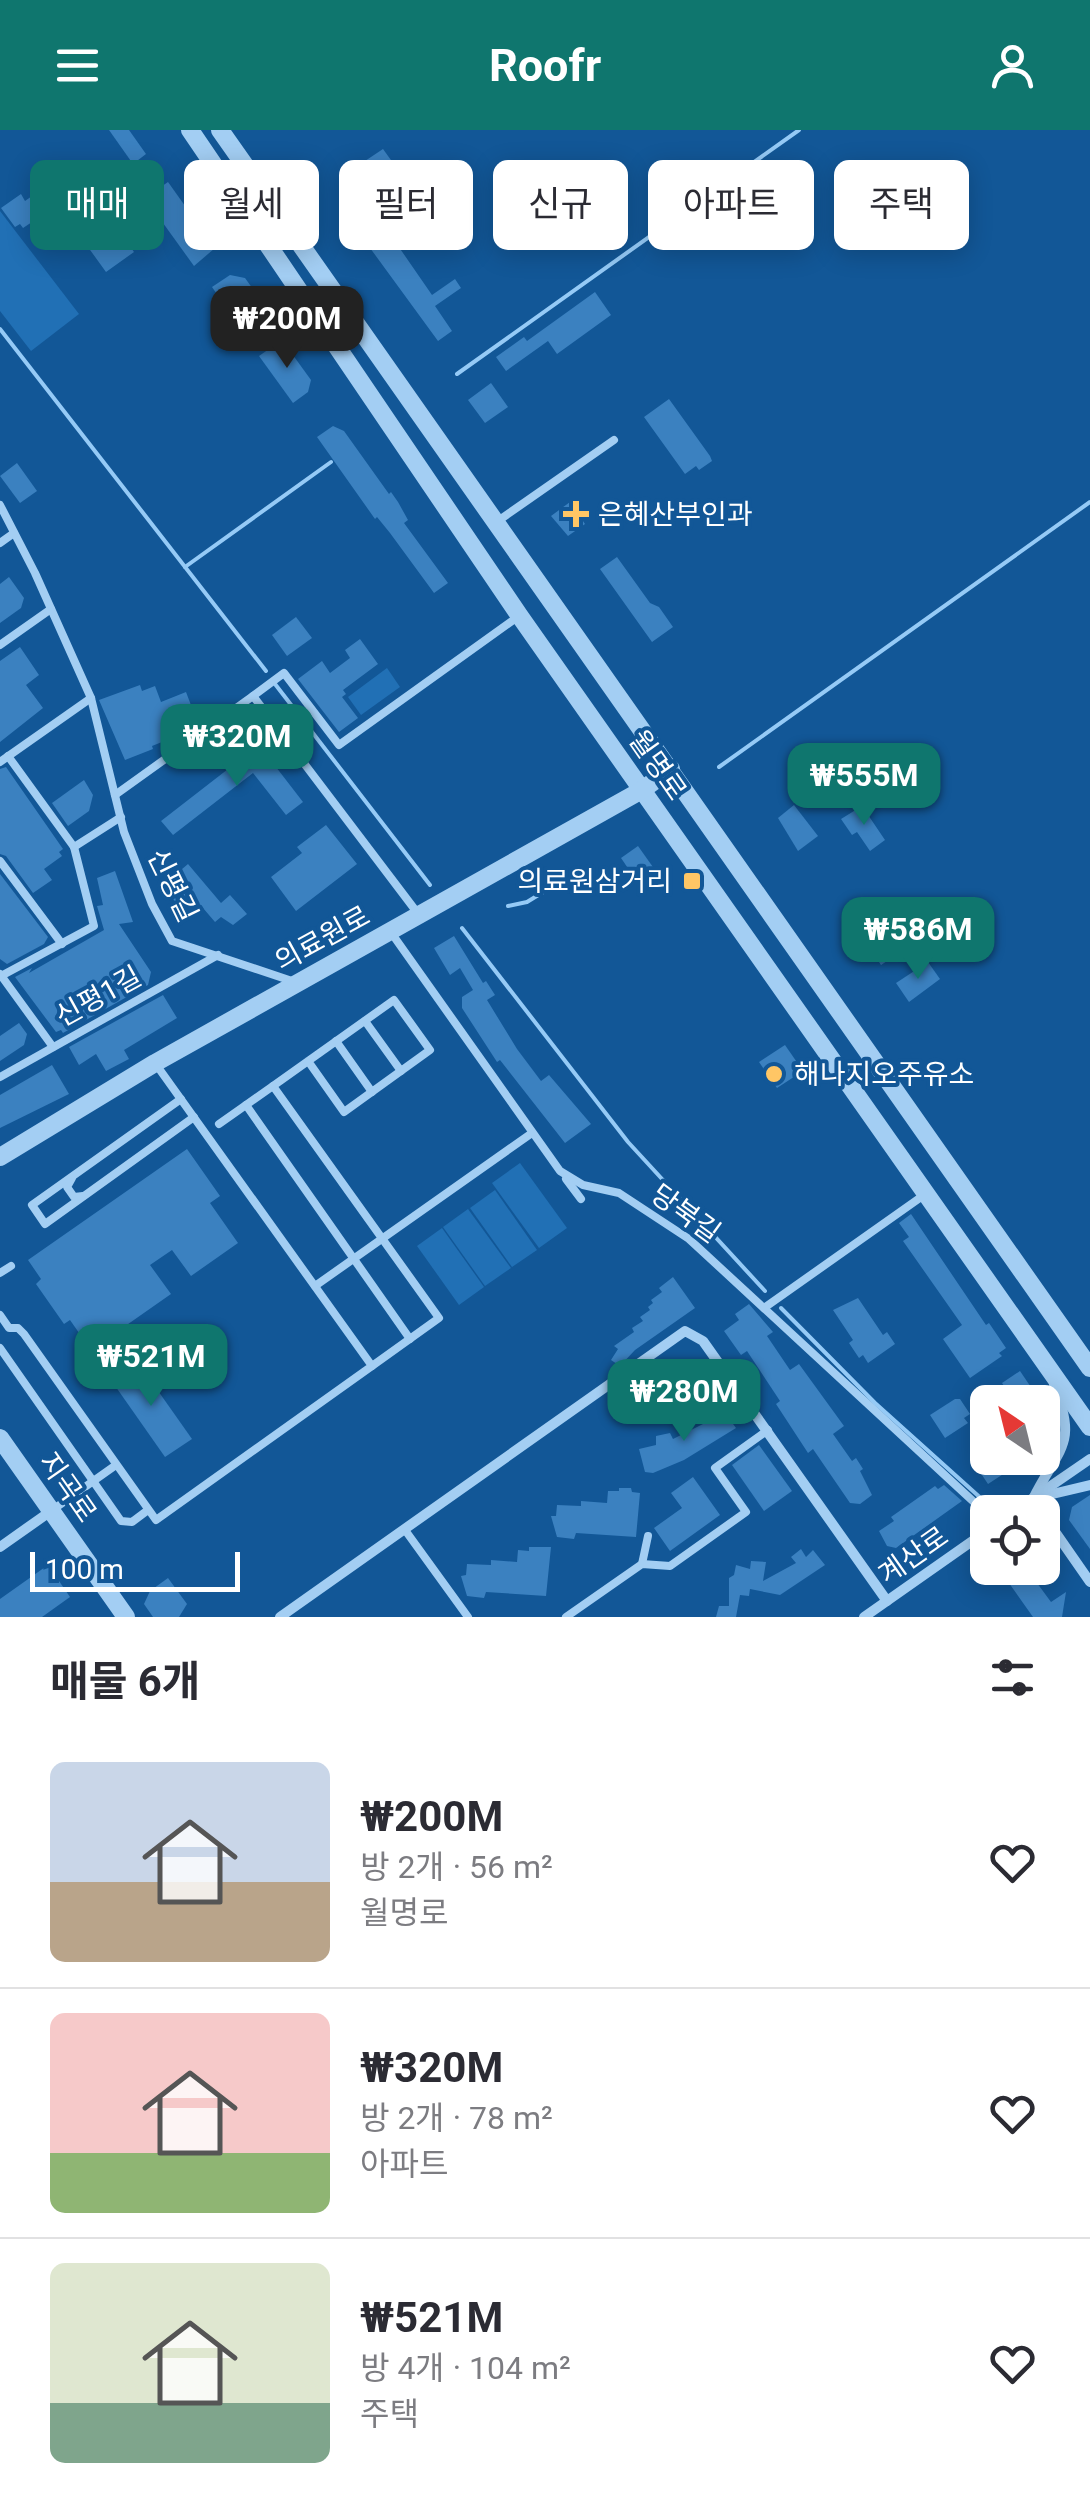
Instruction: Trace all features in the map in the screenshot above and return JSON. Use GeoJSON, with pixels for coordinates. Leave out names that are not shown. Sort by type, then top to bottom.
{"type":"FeatureCollection","features":[{"type":"Feature","properties":{"kind":"street","name":"월명로"},"geometry":{"type":"LineString","coordinates":[[187,130],[520,616],[1090,1427]]}},
{"type":"Feature","properties":{"kind":"street","name":"월명로"},"geometry":{"type":"LineString","coordinates":[[223,134],[1090,1368]]}},
{"type":"Feature","properties":{"kind":"street","name":"의료원로"},"geometry":{"type":"LineString","coordinates":[[0,1157],[155,1063],[642,790],[671,769]]}},
{"type":"Feature","properties":{"kind":"street"},"geometry":{"type":"LineString","coordinates":[[280,1617],[685,1331],[703,1341],[888,1600]]}},
{"type":"Feature","properties":{"kind":"street"},"geometry":{"type":"LineString","coordinates":[[1035,1495],[1064,1446],[1068,1422],[1041,1357]]}},
{"type":"Feature","properties":{"kind":"street","name":"지곡로"},"geometry":{"type":"LineString","coordinates":[[0,1438],[126,1617]]}},
{"type":"Feature","properties":{"kind":"street"},"geometry":{"type":"LineString","coordinates":[[1039,1495],[1090,1458]]}},
{"type":"Feature","properties":{"kind":"street"},"geometry":{"type":"LineString","coordinates":[[1049,1495],[1090,1485]]}},
{"type":"Feature","properties":{"kind":"street"},"geometry":{"type":"LineString","coordinates":[[0,1547],[51,1511]]}},
{"type":"Feature","properties":{"kind":"street"},"geometry":{"type":"LineString","coordinates":[[1060,1539],[1090,1582]]}},
{"type":"Feature","properties":{"kind":"street","name":"계산로"},"geometry":{"type":"LineString","coordinates":[[864,1617],[970,1543]]}},
{"type":"Feature","properties":{"kind":"lane"},"geometry":{"type":"LineString","coordinates":[[496,523],[614,440]]}},
{"type":"Feature","properties":{"kind":"lane","name":"신평길"},"geometry":{"type":"LineString","coordinates":[[0,505],[91,698],[120,817],[152,904],[172,940],[298,982]]}},
{"type":"Feature","properties":{"kind":"lane"},"geometry":{"type":"LineString","coordinates":[[0,543],[14,533]]}},
{"type":"Feature","properties":{"kind":"lane"},"geometry":{"type":"LineString","coordinates":[[0,645],[51,609]]}},
{"type":"Feature","properties":{"kind":"lane"},"geometry":{"type":"LineString","coordinates":[[115,795],[284,673],[339,745],[520,616]]}},
{"type":"Feature","properties":{"kind":"lane"},"geometry":{"type":"LineString","coordinates":[[253,696],[419,914]]}},
{"type":"Feature","properties":{"kind":"lane"},"geometry":{"type":"LineString","coordinates":[[52,1048],[0,975],[94,926],[74,847],[4,759],[91,698]]}},
{"type":"Feature","properties":{"kind":"lane"},"geometry":{"type":"LineString","coordinates":[[74,847],[120,817]]}},
{"type":"Feature","properties":{"kind":"lane"},"geometry":{"type":"LineString","coordinates":[[0,861],[62,944]]}},
{"type":"Feature","properties":{"kind":"lane"},"geometry":{"type":"LineString","coordinates":[[390,931],[581,1200]]}},
{"type":"Feature","properties":{"kind":"lane","name":"신평1길"},"geometry":{"type":"LineString","coordinates":[[0,1077],[218,956]]}},
{"type":"Feature","properties":{"kind":"lane"},"geometry":{"type":"LineString","coordinates":[[219,1124],[394,1000],[430,1050],[344,1112],[308,1061]]}},
{"type":"Feature","properties":{"kind":"lane"},"geometry":{"type":"LineString","coordinates":[[365,1021],[401,1071]]}},
{"type":"Feature","properties":{"kind":"lane"},"geometry":{"type":"LineString","coordinates":[[336,1042],[372,1092]]}},
{"type":"Feature","properties":{"kind":"lane"},"geometry":{"type":"LineString","coordinates":[[155,1063],[372,1366]]}},
{"type":"Feature","properties":{"kind":"lane"},"geometry":{"type":"LineString","coordinates":[[0,1338],[9,1328],[18,1328],[24,1334],[156,1520],[439,1318],[274,1086]]}},
{"type":"Feature","properties":{"kind":"lane"},"geometry":{"type":"LineString","coordinates":[[181,1099],[32,1206],[45,1224],[194,1116]]}},
{"type":"Feature","properties":{"kind":"lane"},"geometry":{"type":"LineString","coordinates":[[246,1106],[410,1339]]}},
{"type":"Feature","properties":{"kind":"lane"},"geometry":{"type":"LineString","coordinates":[[315,1286],[532,1133]]}},
{"type":"Feature","properties":{"kind":"lane","name":"당북길"},"geometry":{"type":"LineString","coordinates":[[560,1171],[583,1185],[619,1193],[689,1239],[970,1498]]}},
{"type":"Feature","properties":{"kind":"lane"},"geometry":{"type":"LineString","coordinates":[[74,1175],[69,1193],[74,1197],[88,1193]]}},
{"type":"Feature","properties":{"kind":"lane"},"geometry":{"type":"LineString","coordinates":[[764,1308],[926,1194]]}},
{"type":"Feature","properties":{"kind":"lane"},"geometry":{"type":"LineString","coordinates":[[0,1273],[11,1266]]}},
{"type":"Feature","properties":{"kind":"lane"},"geometry":{"type":"LineString","coordinates":[[0,1315],[9,1328]]}},
{"type":"Feature","properties":{"kind":"lane"},"geometry":{"type":"LineString","coordinates":[[0,1348],[121,1522],[132,1522],[148,1510]]}},
{"type":"Feature","properties":{"kind":"lane"},"geometry":{"type":"LineString","coordinates":[[566,1617],[642,1564],[670,1566],[746,1512],[715,1468],[768,1430]]}},
{"type":"Feature","properties":{"kind":"lane"},"geometry":{"type":"LineString","coordinates":[[51,1511],[116,1465]]}},
{"type":"Feature","properties":{"kind":"lane"},"geometry":{"type":"LineString","coordinates":[[405,1530],[468,1617]]}},
{"type":"Feature","properties":{"kind":"lane"},"geometry":{"type":"LineString","coordinates":[[642,1564],[648,1536]]}},
{"type":"Feature","properties":{"kind":"shaded area"},"geometry":{"type":"Polygon","coordinates":[[[0,211],[79,314],[31,351],[0,311],[0,211]]]}},
{"type":"Feature","properties":{"kind":"shaded area"},"geometry":{"type":"Polygon","coordinates":[[[387,668],[400,687],[361,715],[348,697],[387,668]]]}},
{"type":"Feature","properties":{"kind":"shaded area"},"geometry":{"type":"Polygon","coordinates":[[[520,1163],[567,1228],[539,1248],[492,1183],[520,1163]]]}},
{"type":"Feature","properties":{"kind":"shaded area"},"geometry":{"type":"Polygon","coordinates":[[[495,1190],[537,1250],[512,1267],[470,1208],[495,1190]]]}},
{"type":"Feature","properties":{"kind":"shaded area"},"geometry":{"type":"Polygon","coordinates":[[[468,1209],[511,1268],[485,1286],[443,1227],[468,1209]]]}},
{"type":"Feature","properties":{"kind":"shaded area"},"geometry":{"type":"Polygon","coordinates":[[[442,1228],[484,1287],[459,1305],[417,1246],[442,1228]]]}},
{"type":"Feature","properties":{"kind":"building"},"geometry":{"type":"Polygon","coordinates":[[[109,130],[129,130],[146,154],[130,160],[109,130]]]}},
{"type":"Feature","properties":{"kind":"building"},"geometry":{"type":"Polygon","coordinates":[[[383,149],[391,160],[366,160],[383,149]]]}},
{"type":"Feature","properties":{"kind":"building"},"geometry":{"type":"Polygon","coordinates":[[[168,182],[184,204],[184,250],[213,250],[194,266],[164,224],[164,185],[168,182]]]}},
{"type":"Feature","properties":{"kind":"building"},"geometry":{"type":"Polygon","coordinates":[[[21,194],[25,201],[30,197],[30,223],[15,227],[1,208],[21,194]]]}},
{"type":"Feature","properties":{"kind":"building"},"geometry":{"type":"Polygon","coordinates":[[[90,250],[133,250],[134,252],[106,272],[90,250]]]}},
{"type":"Feature","properties":{"kind":"building"},"geometry":{"type":"Polygon","coordinates":[[[372,250],[401,250],[432,295],[455,279],[461,288],[435,306],[452,331],[438,341],[372,250]]]}},
{"type":"Feature","properties":{"kind":"building"},"geometry":{"type":"Polygon","coordinates":[[[230,275],[245,278],[273,317],[246,336],[212,287],[230,275]]]}},
{"type":"Feature","properties":{"kind":"building"},"geometry":{"type":"Polygon","coordinates":[[[595,292],[611,315],[557,354],[548,341],[506,371],[496,357],[524,337],[527,341],[595,292]]]}},
{"type":"Feature","properties":{"kind":"building"},"geometry":{"type":"Polygon","coordinates":[[[282,340],[311,380],[308,392],[293,403],[259,356],[282,340]]]}},
{"type":"Feature","properties":{"kind":"building"},"geometry":{"type":"Polygon","coordinates":[[[491,383],[508,407],[485,423],[468,400],[491,383]]]}},
{"type":"Feature","properties":{"kind":"building"},"geometry":{"type":"Polygon","coordinates":[[[669,399],[710,456],[712,461],[699,470],[696,466],[685,474],[644,417],[669,399]]]}},
{"type":"Feature","properties":{"kind":"building"},"geometry":{"type":"Polygon","coordinates":[[[333,426],[344,431],[391,492],[408,520],[404,523],[448,583],[434,593],[317,437],[333,426]]]}},
{"type":"Feature","properties":{"kind":"building"},"geometry":{"type":"Polygon","coordinates":[[[17,463],[37,491],[20,503],[0,476],[17,463]]]}},
{"type":"Feature","properties":{"kind":"building"},"geometry":{"type":"Polygon","coordinates":[[[570,502],[585,524],[568,536],[551,516],[570,502]]]}},
{"type":"Feature","properties":{"kind":"building"},"geometry":{"type":"Polygon","coordinates":[[[617,557],[673,627],[652,642],[600,569],[617,557]]]}},
{"type":"Feature","properties":{"kind":"building"},"geometry":{"type":"Polygon","coordinates":[[[9,577],[24,598],[21,608],[0,623],[0,584],[9,577]]]}},
{"type":"Feature","properties":{"kind":"building"},"geometry":{"type":"Polygon","coordinates":[[[296,617],[312,638],[287,656],[272,635],[296,617]]]}},
{"type":"Feature","properties":{"kind":"building"},"geometry":{"type":"Polygon","coordinates":[[[360,639],[378,664],[343,690],[346,694],[342,697],[358,718],[339,732],[298,679],[322,661],[330,673],[350,658],[345,650],[360,639]]]}},
{"type":"Feature","properties":{"kind":"building"},"geometry":{"type":"Polygon","coordinates":[[[20,647],[39,675],[26,685],[43,708],[0,742],[0,661],[20,647]]]}},
{"type":"Feature","properties":{"kind":"building"},"geometry":{"type":"Polygon","coordinates":[[[140,685],[142,691],[155,686],[161,702],[186,692],[197,721],[164,734],[167,740],[125,760],[99,700],[140,685]]]}},
{"type":"Feature","properties":{"kind":"building"},"geometry":{"type":"Polygon","coordinates":[[[259,745],[303,802],[286,815],[253,773],[173,835],[161,821],[259,745]]]}},
{"type":"Feature","properties":{"kind":"building"},"geometry":{"type":"Polygon","coordinates":[[[6,767],[63,849],[59,852],[62,856],[44,869],[52,880],[33,893],[6,856],[0,854],[0,769],[6,767]]]}},
{"type":"Feature","properties":{"kind":"building"},"geometry":{"type":"Polygon","coordinates":[[[84,780],[93,795],[89,811],[68,826],[52,803],[84,780]]]}},
{"type":"Feature","properties":{"kind":"building"},"geometry":{"type":"Polygon","coordinates":[[[794,805],[818,836],[798,851],[778,818],[794,805]]]}},
{"type":"Feature","properties":{"kind":"building"},"geometry":{"type":"Polygon","coordinates":[[[862,806],[885,840],[870,851],[857,832],[852,835],[841,819],[862,806]]]}},
{"type":"Feature","properties":{"kind":"building"},"geometry":{"type":"Polygon","coordinates":[[[326,825],[357,864],[296,911],[271,877],[302,853],[297,847],[326,825]]]}},
{"type":"Feature","properties":{"kind":"building"},"geometry":{"type":"Polygon","coordinates":[[[638,846],[660,877],[636,880],[621,858],[638,846]]]}},
{"type":"Feature","properties":{"kind":"building"},"geometry":{"type":"Polygon","coordinates":[[[188,864],[221,903],[230,895],[247,914],[233,925],[221,917],[215,922],[203,908],[190,919],[162,886],[188,864]]]}},
{"type":"Feature","properties":{"kind":"building"},"geometry":{"type":"Polygon","coordinates":[[[115,871],[133,922],[119,924],[151,972],[148,985],[63,1033],[56,1032],[15,977],[32,968],[29,973],[104,930],[97,906],[103,905],[97,878],[115,871]]]}},
{"type":"Feature","properties":{"kind":"building"},"geometry":{"type":"Polygon","coordinates":[[[0,874],[48,937],[44,944],[7,964],[0,959],[0,874]]]}},
{"type":"Feature","properties":{"kind":"building"},"geometry":{"type":"Polygon","coordinates":[[[900,925],[913,944],[881,965],[871,950],[900,925]]]}},
{"type":"Feature","properties":{"kind":"building"},"geometry":{"type":"Polygon","coordinates":[[[454,936],[483,983],[486,981],[495,995],[487,1000],[517,1049],[541,1081],[549,1075],[591,1124],[565,1143],[500,1060],[497,1062],[462,1008],[462,997],[473,990],[460,968],[450,975],[434,948],[454,936]]]}},
{"type":"Feature","properties":{"kind":"building"},"geometry":{"type":"Polygon","coordinates":[[[928,962],[940,979],[909,1002],[896,983],[928,962]]]}},
{"type":"Feature","properties":{"kind":"building"},"geometry":{"type":"Polygon","coordinates":[[[163,995],[177,1018],[124,1050],[129,1059],[106,1071],[96,1054],[79,1065],[69,1047],[163,995]]]}},
{"type":"Feature","properties":{"kind":"building"},"geometry":{"type":"Polygon","coordinates":[[[19,1023],[27,1034],[24,1045],[0,1061],[0,1036],[19,1023]]]}},
{"type":"Feature","properties":{"kind":"building"},"geometry":{"type":"Polygon","coordinates":[[[785,1045],[803,1071],[777,1088],[759,1062],[785,1045]]]}},
{"type":"Feature","properties":{"kind":"building"},"geometry":{"type":"Polygon","coordinates":[[[52,1065],[69,1094],[0,1128],[0,1095],[52,1065]]]}},
{"type":"Feature","properties":{"kind":"building"},"geometry":{"type":"Polygon","coordinates":[[[187,1149],[220,1196],[210,1203],[238,1243],[191,1276],[172,1250],[150,1265],[171,1294],[91,1350],[70,1320],[64,1324],[36,1284],[41,1279],[28,1260],[187,1149]]]}},
{"type":"Feature","properties":{"kind":"building"},"geometry":{"type":"Polygon","coordinates":[[[911,1214],[986,1325],[989,1323],[1006,1348],[999,1353],[1002,1356],[970,1378],[943,1339],[962,1325],[903,1241],[909,1237],[899,1223],[911,1214]]]}},
{"type":"Feature","properties":{"kind":"building"},"geometry":{"type":"Polygon","coordinates":[[[673,1277],[695,1308],[635,1350],[620,1366],[611,1360],[618,1349],[614,1346],[634,1332],[632,1328],[643,1321],[640,1317],[650,1310],[651,1300],[662,1292],[659,1288],[673,1277]]]}},
{"type":"Feature","properties":{"kind":"building"},"geometry":{"type":"Polygon","coordinates":[[[858,1298],[883,1335],[887,1332],[895,1344],[868,1363],[863,1355],[859,1358],[849,1343],[853,1340],[833,1310],[858,1298]]]}},
{"type":"Feature","properties":{"kind":"building"},"geometry":{"type":"Polygon","coordinates":[[[749,1304],[773,1332],[767,1336],[790,1370],[799,1364],[844,1426],[833,1434],[852,1461],[856,1458],[872,1495],[860,1504],[850,1503],[813,1449],[808,1453],[747,1351],[741,1355],[724,1331],[739,1320],[735,1314],[749,1304]]]}},
{"type":"Feature","properties":{"kind":"building"},"geometry":{"type":"Polygon","coordinates":[[[137,1361],[192,1439],[165,1457],[111,1380],[137,1361]]]}},
{"type":"Feature","properties":{"kind":"building"},"geometry":{"type":"Polygon","coordinates":[[[1020,1371],[1029,1385],[1003,1385],[1020,1371]]]}},
{"type":"Feature","properties":{"kind":"building"},"geometry":{"type":"Polygon","coordinates":[[[955,1399],[960,1399],[970,1414],[964,1418],[968,1423],[945,1438],[930,1415],[955,1399]]]}},
{"type":"Feature","properties":{"kind":"building"},"geometry":{"type":"Polygon","coordinates":[[[710,1412],[714,1420],[725,1413],[736,1428],[684,1460],[653,1473],[645,1472],[639,1449],[656,1445],[656,1436],[670,1433],[673,1439],[703,1424],[701,1418],[710,1412]]]}},
{"type":"Feature","properties":{"kind":"building"},"geometry":{"type":"Polygon","coordinates":[[[759,1445],[792,1491],[764,1511],[732,1465],[759,1445]]]}},
{"type":"Feature","properties":{"kind":"building"},"geometry":{"type":"Polygon","coordinates":[[[982,1475],[1002,1475],[988,1484],[982,1475]]]}},
{"type":"Feature","properties":{"kind":"building"},"geometry":{"type":"Polygon","coordinates":[[[693,1477],[720,1515],[670,1551],[654,1528],[682,1508],[671,1493],[693,1477]]]}},
{"type":"Feature","properties":{"kind":"building"},"geometry":{"type":"Polygon","coordinates":[[[944,1485],[962,1501],[896,1548],[887,1546],[879,1531],[894,1521],[891,1517],[935,1486],[938,1489],[944,1485]]]}},
{"type":"Feature","properties":{"kind":"building"},"geometry":{"type":"Polygon","coordinates":[[[619,1488],[640,1493],[636,1537],[576,1533],[574,1539],[557,1537],[551,1516],[556,1516],[557,1505],[581,1506],[581,1501],[607,1503],[608,1491],[619,1488]]]}},
{"type":"Feature","properties":{"kind":"building"},"geometry":{"type":"Polygon","coordinates":[[[1090,1495],[1090,1549],[1069,1520],[1072,1507],[1090,1495]]]}},
{"type":"Feature","properties":{"kind":"building"},"geometry":{"type":"Polygon","coordinates":[[[529,1547],[551,1547],[546,1596],[486,1592],[484,1598],[467,1596],[461,1576],[466,1575],[467,1564],[491,1565],[491,1560],[517,1562],[518,1550],[529,1551],[529,1547]]]}},
{"type":"Feature","properties":{"kind":"building"},"geometry":{"type":"Polygon","coordinates":[[[801,1549],[806,1557],[813,1550],[825,1565],[780,1595],[750,1589],[749,1596],[740,1595],[736,1617],[716,1617],[719,1606],[729,1606],[729,1578],[736,1565],[750,1569],[751,1561],[766,1562],[763,1581],[796,1563],[791,1557],[801,1549]]]}},
{"type":"Feature","properties":{"kind":"building"},"geometry":{"type":"Polygon","coordinates":[[[48,1565],[70,1597],[42,1617],[0,1617],[0,1599],[48,1565]]]}},
{"type":"Feature","properties":{"kind":"building"},"geometry":{"type":"Polygon","coordinates":[[[168,1578],[187,1604],[179,1617],[153,1617],[144,1604],[150,1591],[168,1578]]]}},
{"type":"Feature","properties":{"kind":"building"},"geometry":{"type":"Polygon","coordinates":[[[1010,1585],[1038,1585],[1051,1602],[1066,1592],[1062,1617],[1033,1617],[1010,1585]]]}},
{"type":"Feature","properties":{"kind":"waterway"},"geometry":{"type":"LineString","coordinates":[[457,374],[799,130]]}},
{"type":"Feature","properties":{"kind":"waterway"},"geometry":{"type":"LineString","coordinates":[[0,329],[266,671]]}},
{"type":"Feature","properties":{"kind":"waterway"},"geometry":{"type":"LineString","coordinates":[[185,567],[331,462]]}},
{"type":"Feature","properties":{"kind":"waterway"},"geometry":{"type":"LineString","coordinates":[[719,767],[1090,502]]}},
{"type":"Feature","properties":{"kind":"waterway"},"geometry":{"type":"LineString","coordinates":[[275,684],[430,885]]}},
{"type":"Feature","properties":{"kind":"waterway"},"geometry":{"type":"LineString","coordinates":[[508,906],[527,902],[566,878]]}},
{"type":"Feature","properties":{"kind":"waterway"},"geometry":{"type":"LineString","coordinates":[[462,928],[628,1142],[765,1291]]}},
{"type":"Feature","properties":{"kind":"waterway"},"geometry":{"type":"LineString","coordinates":[[781,1308],[875,1403],[977,1495]]}},
{"type":"Feature","properties":{"kind":"place","name":"은혜산부인과"},"geometry":{"type":"Point","coordinates":[576,514]}},
{"type":"Feature","properties":{"kind":"place","name":"의료원삼거리"},"geometry":{"type":"Point","coordinates":[692,881]}},
{"type":"Feature","properties":{"kind":"place","name":"해나지오주유소"},"geometry":{"type":"Point","coordinates":[774,1074]}}]}
